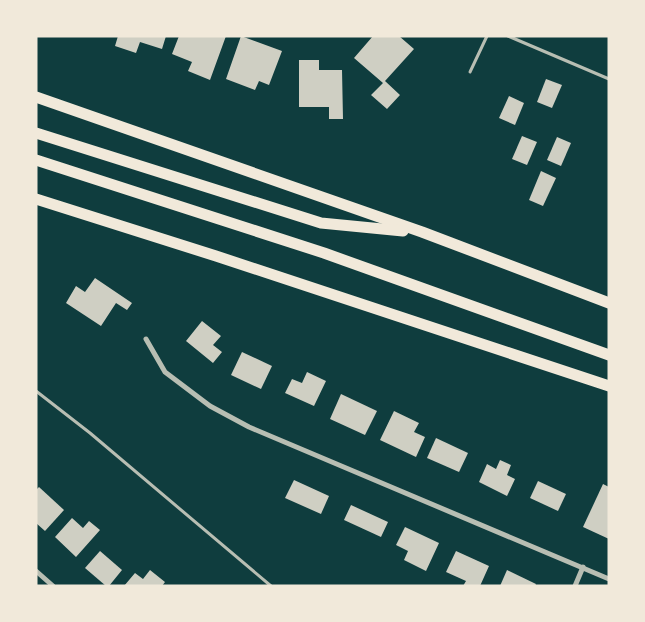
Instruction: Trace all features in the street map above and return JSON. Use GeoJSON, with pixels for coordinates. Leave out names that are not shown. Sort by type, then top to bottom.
{"type":"FeatureCollection","features":[{"type":"Feature","properties":{"kind":"highway"},"geometry":{"type":"LineString","coordinates":[[36,97],[422,232],[609,303]]}},
{"type":"Feature","properties":{"kind":"highway"},"geometry":{"type":"LineString","coordinates":[[36,133],[321,223],[422,232]]}},
{"type":"Feature","properties":{"kind":"highway"},"geometry":{"type":"LineString","coordinates":[[36,160],[324,253],[609,355]]}},
{"type":"Feature","properties":{"kind":"highway"},"geometry":{"type":"LineString","coordinates":[[36,199],[216,256],[609,386]]}},
{"type":"Feature","properties":{"kind":"street"},"geometry":{"type":"LineString","coordinates":[[146,339],[166,372],[210,406],[249,427],[609,578]]}},
{"type":"Feature","properties":{"kind":"street"},"geometry":{"type":"LineString","coordinates":[[575,586],[583,567]]}},
{"type":"Feature","properties":{"kind":"street"},"geometry":{"type":"LineString","coordinates":[[36,571],[53,586]]}},
{"type":"Feature","properties":{"kind":"lane"},"geometry":{"type":"LineString","coordinates":[[470,72],[487,36]]}},
{"type":"Feature","properties":{"kind":"lane"},"geometry":{"type":"LineString","coordinates":[[508,36],[609,79]]}},
{"type":"Feature","properties":{"kind":"lane"},"geometry":{"type":"LineString","coordinates":[[36,391],[90,433],[271,586]]}},
{"type":"Feature","properties":{"kind":"building"},"geometry":{"type":"Polygon","coordinates":[[[118,36],[166,36],[162,49],[140,42],[136,53],[115,46],[118,36]]]}},
{"type":"Feature","properties":{"kind":"building"},"geometry":{"type":"Polygon","coordinates":[[[179,36],[226,36],[210,80],[188,71],[192,62],[172,54],[179,36]]]}},
{"type":"Feature","properties":{"kind":"building"},"geometry":{"type":"Polygon","coordinates":[[[241,36],[282,51],[269,85],[259,81],[255,90],[226,79],[241,36]]]}},
{"type":"Feature","properties":{"kind":"building"},"geometry":{"type":"Polygon","coordinates":[[[373,36],[399,36],[414,49],[385,81],[400,95],[387,109],[371,95],[383,83],[354,58],[373,36]]]}},
{"type":"Feature","properties":{"kind":"building"},"geometry":{"type":"Polygon","coordinates":[[[299,60],[319,60],[319,70],[342,70],[343,119],[329,119],[329,107],[299,107],[299,60]]]}},
{"type":"Feature","properties":{"kind":"building"},"geometry":{"type":"Polygon","coordinates":[[[546,79],[562,85],[552,108],[537,102],[546,79]]]}},
{"type":"Feature","properties":{"kind":"building"},"geometry":{"type":"Polygon","coordinates":[[[509,96],[524,103],[515,125],[499,118],[509,96]]]}},
{"type":"Feature","properties":{"kind":"building"},"geometry":{"type":"Polygon","coordinates":[[[522,136],[537,142],[527,165],[512,159],[522,136]]]}},
{"type":"Feature","properties":{"kind":"building"},"geometry":{"type":"Polygon","coordinates":[[[557,137],[571,143],[561,166],[547,160],[557,137]]]}},
{"type":"Feature","properties":{"kind":"building"},"geometry":{"type":"Polygon","coordinates":[[[541,171],[556,178],[543,206],[529,200],[541,171]]]}},
{"type":"Feature","properties":{"kind":"building"},"geometry":{"type":"Polygon","coordinates":[[[95,278],[132,303],[127,310],[116,303],[101,326],[66,303],[76,286],[85,292],[95,278]]]}},
{"type":"Feature","properties":{"kind":"building"},"geometry":{"type":"Polygon","coordinates":[[[202,321],[221,336],[213,345],[222,352],[213,363],[186,341],[202,321]]]}},
{"type":"Feature","properties":{"kind":"building"},"geometry":{"type":"Polygon","coordinates":[[[242,352],[272,366],[261,389],[231,375],[242,352]]]}},
{"type":"Feature","properties":{"kind":"building"},"geometry":{"type":"Polygon","coordinates":[[[307,372],[326,381],[314,406],[285,393],[292,379],[302,383],[307,372]]]}},
{"type":"Feature","properties":{"kind":"building"},"geometry":{"type":"Polygon","coordinates":[[[341,394],[377,411],[365,435],[330,419],[341,394]]]}},
{"type":"Feature","properties":{"kind":"building"},"geometry":{"type":"Polygon","coordinates":[[[394,411],[419,423],[414,432],[425,437],[416,457],[380,440],[394,411]]]}},
{"type":"Feature","properties":{"kind":"building"},"geometry":{"type":"Polygon","coordinates":[[[436,438],[468,453],[459,472],[427,458],[436,438]]]}},
{"type":"Feature","properties":{"kind":"building"},"geometry":{"type":"Polygon","coordinates":[[[500,460],[511,465],[507,475],[515,479],[507,496],[479,482],[487,464],[496,469],[500,460]]]}},
{"type":"Feature","properties":{"kind":"building"},"geometry":{"type":"Polygon","coordinates":[[[294,480],[329,496],[321,514],[285,498],[294,480]]]}},
{"type":"Feature","properties":{"kind":"building"},"geometry":{"type":"Polygon","coordinates":[[[538,481],[566,494],[558,511],[530,498],[538,481]]]}},
{"type":"Feature","properties":{"kind":"building"},"geometry":{"type":"Polygon","coordinates":[[[603,484],[609,487],[609,539],[583,527],[603,484]]]}},
{"type":"Feature","properties":{"kind":"building"},"geometry":{"type":"Polygon","coordinates":[[[39,487],[64,510],[45,531],[36,523],[36,490],[39,487]]]}},
{"type":"Feature","properties":{"kind":"building"},"geometry":{"type":"Polygon","coordinates":[[[351,505],[388,522],[381,537],[344,520],[351,505]]]}},
{"type":"Feature","properties":{"kind":"building"},"geometry":{"type":"Polygon","coordinates":[[[72,518],[83,528],[89,521],[100,530],[76,557],[55,537],[72,518]]]}},
{"type":"Feature","properties":{"kind":"building"},"geometry":{"type":"Polygon","coordinates":[[[405,527],[439,543],[426,571],[404,560],[408,551],[396,545],[405,527]]]}},
{"type":"Feature","properties":{"kind":"building"},"geometry":{"type":"Polygon","coordinates":[[[100,551],[122,570],[109,586],[106,586],[85,568],[100,551]]]}},
{"type":"Feature","properties":{"kind":"building"},"geometry":{"type":"Polygon","coordinates":[[[456,551],[489,566],[480,586],[463,586],[466,581],[446,572],[456,551]]]}},
{"type":"Feature","properties":{"kind":"building"},"geometry":{"type":"Polygon","coordinates":[[[150,570],[165,582],[162,586],[124,586],[135,573],[143,579],[150,570]]]}},
{"type":"Feature","properties":{"kind":"building"},"geometry":{"type":"Polygon","coordinates":[[[507,570],[536,584],[535,586],[500,586],[507,570]]]}}]}
